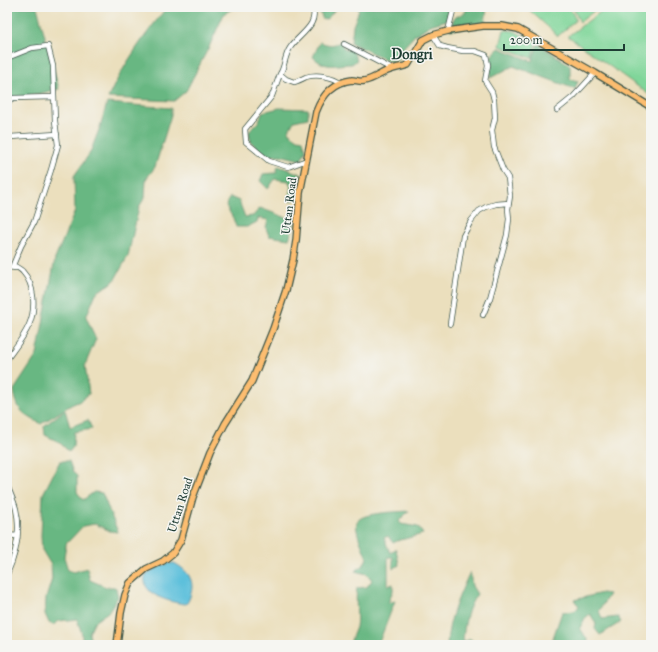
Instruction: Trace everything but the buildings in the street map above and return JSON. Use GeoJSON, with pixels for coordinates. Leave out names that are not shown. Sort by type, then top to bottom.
{"type":"FeatureCollection","features":[{"type":"Feature","properties":{"kind":"main road"},"geometry":{"type":"LineString","coordinates":[[341,83],[352,80],[362,82],[392,69],[401,68],[408,65],[423,40],[433,35],[448,31],[482,26],[502,26],[518,29],[595,73],[651,108]]}},
{"type":"Feature","properties":{"kind":"main road","name":"Uttan Road"},"geometry":{"type":"LineString","coordinates":[[117,645],[125,594],[130,584],[146,569],[163,561],[173,553],[181,540],[194,497],[210,453],[225,424],[246,393],[257,370],[286,290],[296,241],[300,193],[314,119],[319,104],[331,88],[341,83]]}},
{"type":"Feature","properties":{"kind":"street"},"geometry":{"type":"LineString","coordinates":[[307,160],[288,167],[269,161],[246,142],[245,129],[272,96],[290,47],[313,21],[314,15],[312,7]]}},
{"type":"Feature","properties":{"kind":"street"},"geometry":{"type":"LineString","coordinates":[[448,31],[454,7]]}},
{"type":"Feature","properties":{"kind":"street"},"geometry":{"type":"LineString","coordinates":[[433,35],[440,46],[463,51],[475,51],[486,55],[488,65],[485,81],[492,92],[494,100],[495,118],[492,130],[494,147],[503,170],[508,178],[510,196],[507,235],[490,298],[483,315]]}},
{"type":"Feature","properties":{"kind":"street"},"geometry":{"type":"LineString","coordinates":[[344,44],[392,69]]}},
{"type":"Feature","properties":{"kind":"street"},"geometry":{"type":"LineString","coordinates":[[7,58],[32,48],[48,46],[54,66],[55,121],[58,145],[57,153],[34,222],[13,265],[22,271],[31,286],[34,298],[30,325],[7,359]]}},
{"type":"Feature","properties":{"kind":"street"},"geometry":{"type":"LineString","coordinates":[[557,110],[573,97],[595,73]]}},
{"type":"Feature","properties":{"kind":"street"},"geometry":{"type":"LineString","coordinates":[[280,74],[286,79],[294,82],[306,77],[315,76],[334,78],[341,83]]}},
{"type":"Feature","properties":{"kind":"street"},"geometry":{"type":"LineString","coordinates":[[7,106],[10,99],[13,98],[54,96]]}},
{"type":"Feature","properties":{"kind":"street"},"geometry":{"type":"LineString","coordinates":[[7,135],[10,137],[57,134]]}},
{"type":"Feature","properties":{"kind":"street"},"geometry":{"type":"LineString","coordinates":[[450,324],[463,236],[479,211],[496,204],[509,203]]}},
{"type":"Feature","properties":{"kind":"street"},"geometry":{"type":"LineString","coordinates":[[7,267],[19,269]]}},
{"type":"Feature","properties":{"kind":"street"},"geometry":{"type":"LineString","coordinates":[[7,485],[16,509],[17,536],[16,547],[7,574]]}},
{"type":"Feature","properties":{"kind":"street"},"geometry":{"type":"LineString","coordinates":[[7,535],[17,536]]}},
{"type":"Feature","properties":{"kind":"street"},"geometry":{"type":"LineString","coordinates":[[7,612],[7,633]]}},
{"type":"Feature","properties":{"kind":"green space"},"geometry":{"type":"Polygon","coordinates":[[[7,7],[37,7],[59,89],[7,101],[7,7]]]}},
{"type":"Feature","properties":{"kind":"green space"},"geometry":{"type":"Polygon","coordinates":[[[167,7],[235,7],[224,14],[186,91],[174,101],[108,98],[134,51],[167,7]]]}},
{"type":"Feature","properties":{"kind":"green space"},"geometry":{"type":"Polygon","coordinates":[[[321,7],[337,7],[328,18],[323,20],[319,9],[321,7]]]}},
{"type":"Feature","properties":{"kind":"green space"},"geometry":{"type":"Polygon","coordinates":[[[355,7],[450,7],[447,20],[430,25],[415,35],[400,51],[398,60],[389,61],[351,43],[353,26],[359,10],[355,7]]]}},
{"type":"Feature","properties":{"kind":"green space"},"geometry":{"type":"Polygon","coordinates":[[[466,7],[487,7],[485,24],[450,30],[454,18],[466,12],[466,7]]]}},
{"type":"Feature","properties":{"kind":"green space"},"geometry":{"type":"Polygon","coordinates":[[[526,7],[569,7],[576,20],[558,36],[526,7]]]}},
{"type":"Feature","properties":{"kind":"green space"},"geometry":{"type":"Polygon","coordinates":[[[573,7],[599,7],[580,22],[573,7]]]}},
{"type":"Feature","properties":{"kind":"green space"},"geometry":{"type":"Polygon","coordinates":[[[607,7],[651,7],[651,96],[568,36],[607,7]]]}},
{"type":"Feature","properties":{"kind":"green space"},"geometry":{"type":"Polygon","coordinates":[[[504,30],[514,31],[536,42],[532,58],[500,46],[504,30]]]}},
{"type":"Feature","properties":{"kind":"green space"},"geometry":{"type":"Polygon","coordinates":[[[320,42],[330,45],[340,42],[345,50],[352,50],[357,60],[352,64],[323,64],[313,57],[320,42]]]}},
{"type":"Feature","properties":{"kind":"green space"},"geometry":{"type":"Polygon","coordinates":[[[538,44],[570,65],[570,79],[578,81],[575,89],[513,66],[490,78],[492,55],[499,48],[532,61],[538,44]]]}},
{"type":"Feature","properties":{"kind":"green space"},"geometry":{"type":"Polygon","coordinates":[[[107,103],[171,108],[171,115],[155,167],[146,179],[145,197],[139,207],[128,256],[114,281],[96,293],[86,317],[96,339],[85,365],[89,394],[41,424],[22,411],[17,403],[14,390],[37,355],[55,259],[75,211],[74,176],[90,153],[107,103]]]}},
{"type":"Feature","properties":{"kind":"green space"},"geometry":{"type":"Polygon","coordinates":[[[279,108],[308,109],[308,118],[294,121],[288,132],[298,139],[303,140],[306,150],[301,160],[280,155],[270,156],[259,150],[251,142],[249,132],[258,122],[263,112],[279,108]]]}},
{"type":"Feature","properties":{"kind":"green space"},"geometry":{"type":"Polygon","coordinates":[[[278,166],[301,174],[295,200],[289,201],[291,188],[289,181],[275,179],[268,189],[260,181],[263,174],[276,173],[278,166]]]}},
{"type":"Feature","properties":{"kind":"green space"},"geometry":{"type":"Polygon","coordinates":[[[230,197],[239,201],[245,217],[253,216],[260,208],[295,221],[289,239],[269,236],[266,228],[268,220],[258,218],[257,222],[247,227],[236,227],[226,206],[230,197]]]}},
{"type":"Feature","properties":{"kind":"green space"},"geometry":{"type":"Polygon","coordinates":[[[65,410],[70,427],[88,420],[92,429],[74,432],[73,447],[69,452],[59,442],[45,435],[44,426],[65,410]]]}},
{"type":"Feature","properties":{"kind":"green space"},"geometry":{"type":"Polygon","coordinates":[[[60,461],[69,461],[73,472],[77,476],[77,492],[83,500],[94,492],[102,493],[118,532],[110,531],[95,524],[83,526],[66,544],[64,557],[68,570],[74,572],[87,568],[90,580],[106,587],[116,588],[118,597],[108,612],[94,622],[89,633],[91,645],[82,645],[82,634],[77,619],[59,621],[53,625],[49,623],[45,614],[46,598],[52,579],[51,565],[42,550],[41,536],[43,494],[60,461]]]}},
{"type":"Feature","properties":{"kind":"green space"},"geometry":{"type":"Polygon","coordinates":[[[409,511],[399,521],[401,524],[418,527],[423,534],[393,543],[388,536],[384,538],[390,553],[396,549],[399,565],[393,569],[393,557],[388,557],[388,586],[393,584],[393,591],[388,603],[395,601],[378,645],[350,645],[357,623],[357,588],[367,587],[372,580],[367,574],[355,571],[363,566],[367,558],[358,535],[356,526],[357,522],[365,516],[373,514],[409,511]]]}},
{"type":"Feature","properties":{"kind":"green space"},"geometry":{"type":"Polygon","coordinates":[[[470,572],[472,586],[477,594],[467,617],[463,642],[471,639],[476,645],[447,645],[449,626],[458,599],[470,572]]]}},
{"type":"Feature","properties":{"kind":"green space"},"geometry":{"type":"Polygon","coordinates":[[[602,593],[609,594],[599,611],[602,619],[618,617],[621,622],[600,635],[595,629],[596,623],[590,614],[585,618],[580,628],[588,641],[586,645],[552,645],[562,612],[575,611],[579,606],[574,600],[602,593]]]}},
{"type":"Feature","properties":{"kind":"water"},"geometry":{"type":"Polygon","coordinates":[[[174,563],[186,571],[191,579],[191,593],[186,604],[161,598],[150,591],[146,586],[145,579],[148,573],[163,565],[174,563]]]}},
{"type":"Feature","properties":{"kind":"district","name":"Dongri"},"geometry":{"type":"Point","coordinates":[412,54]}}]}
